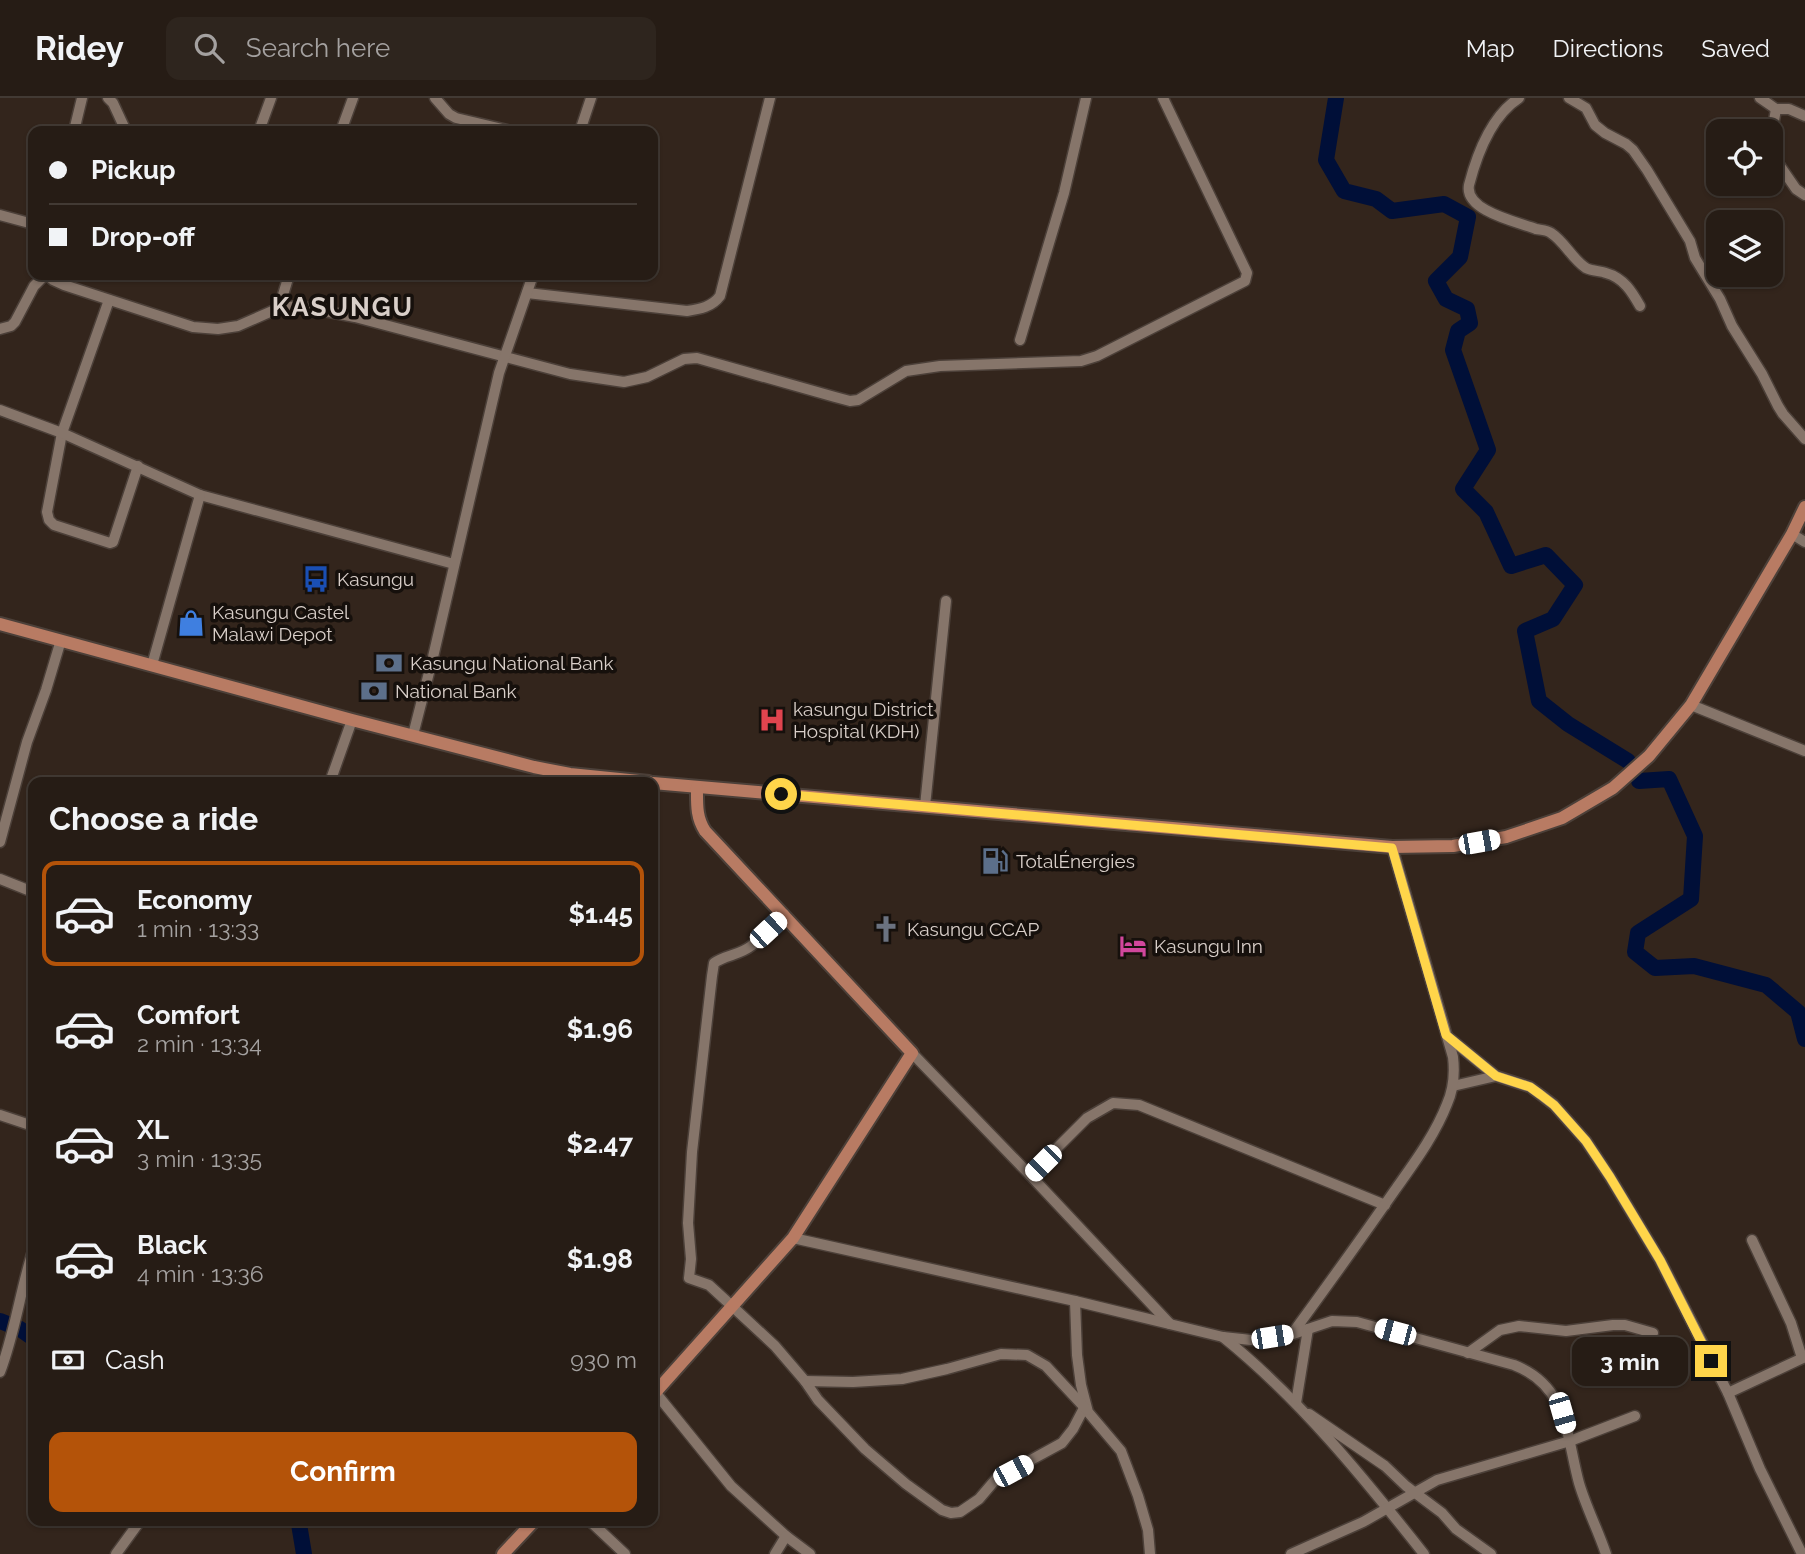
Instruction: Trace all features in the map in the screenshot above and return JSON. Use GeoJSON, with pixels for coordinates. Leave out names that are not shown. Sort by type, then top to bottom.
{"type":"FeatureCollection","features":[{"type":"Feature","properties":{"kind":"main road"},"geometry":{"type":"LineString","coordinates":[[658,783],[1392,848],[1453,846],[1506,837],[1562,818],[1613,788],[1649,756],[1691,705],[1805,507]]}},
{"type":"Feature","properties":{"kind":"main road"},"geometry":{"type":"LineString","coordinates":[[0,624],[352,720],[552,771],[606,777]]}},
{"type":"Feature","properties":{"kind":"main road"},"geometry":{"type":"LineString","coordinates":[[658,1390],[793,1238],[912,1053],[700,823],[698,788]]}},
{"type":"Feature","properties":{"kind":"main road"},"geometry":{"type":"LineString","coordinates":[[503,1554],[529,1526]]}},
{"type":"Feature","properties":{"kind":"street"},"geometry":{"type":"LineString","coordinates":[[75,126],[82,98]]}},
{"type":"Feature","properties":{"kind":"street"},"geometry":{"type":"LineString","coordinates":[[108,98],[124,126]]}},
{"type":"Feature","properties":{"kind":"street"},"geometry":{"type":"LineString","coordinates":[[261,126],[271,98]]}},
{"type":"Feature","properties":{"kind":"street"},"geometry":{"type":"LineString","coordinates":[[343,126],[353,98]]}},
{"type":"Feature","properties":{"kind":"street"},"geometry":{"type":"LineString","coordinates":[[435,98],[456,118],[490,126]]}},
{"type":"Feature","properties":{"kind":"street"},"geometry":{"type":"LineString","coordinates":[[582,126],[591,98]]}},
{"type":"Feature","properties":{"kind":"street"},"geometry":{"type":"LineString","coordinates":[[527,293],[687,311],[708,306],[716,301],[720,296],[770,98]]}},
{"type":"Feature","properties":{"kind":"street"},"geometry":{"type":"LineString","coordinates":[[1020,340],[1065,193],[1086,98]]}},
{"type":"Feature","properties":{"kind":"street"},"geometry":{"type":"LineString","coordinates":[[53,280],[206,329],[218,330],[237,326],[279,308],[299,306],[355,317],[570,374],[624,382],[647,377],[684,359],[697,358],[850,401],[858,400],[906,371],[940,366],[1081,361],[1097,356],[1243,282],[1247,273],[1163,98]]}},
{"type":"Feature","properties":{"kind":"street"},"geometry":{"type":"LineString","coordinates":[[1519,98],[1501,114],[1480,149],[1469,185],[1470,196],[1480,206],[1497,215],[1550,232],[1586,268],[1620,279],[1640,306]]}},
{"type":"Feature","properties":{"kind":"street"},"geometry":{"type":"LineString","coordinates":[[1569,98],[1586,108],[1595,125],[1633,150],[1647,170],[1690,241],[1695,258],[1778,406],[1805,439]]}},
{"type":"Feature","properties":{"kind":"street"},"geometry":{"type":"LineString","coordinates":[[1760,98],[1776,109],[1789,109],[1805,116]]}},
{"type":"Feature","properties":{"kind":"street"},"geometry":{"type":"LineString","coordinates":[[1774,119],[1776,109]]}},
{"type":"Feature","properties":{"kind":"street"},"geometry":{"type":"LineString","coordinates":[[1783,170],[1796,189],[1805,195]]}},
{"type":"Feature","properties":{"kind":"street"},"geometry":{"type":"LineString","coordinates":[[0,215],[28,223]]}},
{"type":"Feature","properties":{"kind":"street"},"geometry":{"type":"LineString","coordinates":[[0,329],[15,322],[34,286],[41,280]]}},
{"type":"Feature","properties":{"kind":"street"},"geometry":{"type":"LineString","coordinates":[[279,308],[287,280]]}},
{"type":"Feature","properties":{"kind":"street"},"geometry":{"type":"LineString","coordinates":[[413,735],[499,373],[531,280]]}},
{"type":"Feature","properties":{"kind":"street"},"geometry":{"type":"LineString","coordinates":[[109,300],[62,433],[47,512],[49,520],[54,525],[110,543],[113,541],[138,467]]}},
{"type":"Feature","properties":{"kind":"street"},"geometry":{"type":"LineString","coordinates":[[0,410],[62,433],[200,495],[454,564]]}},
{"type":"Feature","properties":{"kind":"street"},"geometry":{"type":"LineString","coordinates":[[152,665],[200,495]]}},
{"type":"Feature","properties":{"kind":"street"},"geometry":{"type":"LineString","coordinates":[[1791,534],[1805,541]]}},
{"type":"Feature","properties":{"kind":"street"},"geometry":{"type":"LineString","coordinates":[[925,806],[946,601]]}},
{"type":"Feature","properties":{"kind":"street"},"geometry":{"type":"LineString","coordinates":[[0,841],[27,742],[61,640]]}},
{"type":"Feature","properties":{"kind":"street"},"geometry":{"type":"LineString","coordinates":[[1691,705],[1805,751]]}},
{"type":"Feature","properties":{"kind":"street"},"geometry":{"type":"LineString","coordinates":[[332,777],[352,720]]}},
{"type":"Feature","properties":{"kind":"street"},"geometry":{"type":"LineString","coordinates":[[1292,1334],[1385,1205],[1437,1126],[1453,1086],[1453,1057],[1392,848]]}},
{"type":"Feature","properties":{"kind":"street"},"geometry":{"type":"LineString","coordinates":[[0,879],[28,890]]}},
{"type":"Feature","properties":{"kind":"street"},"geometry":{"type":"LineString","coordinates":[[784,914],[751,946],[715,963],[692,1152],[688,1223],[691,1259],[689,1278],[709,1285],[775,1346],[818,1400],[865,1449],[906,1484],[942,1510],[951,1513],[960,1512],[979,1499],[996,1479],[1062,1443],[1086,1410],[1077,1355],[1076,1301]]}},
{"type":"Feature","properties":{"kind":"street"},"geometry":{"type":"LineString","coordinates":[[1446,1035],[1496,1076],[1530,1087],[1541,1095],[1554,1105],[1586,1141],[1660,1260],[1728,1393],[1760,1469],[1802,1554]]}},
{"type":"Feature","properties":{"kind":"street"},"geometry":{"type":"LineString","coordinates":[[912,1053],[1171,1324]]}},
{"type":"Feature","properties":{"kind":"street"},"geometry":{"type":"LineString","coordinates":[[1453,1086],[1496,1076]]}},
{"type":"Feature","properties":{"kind":"street"},"geometry":{"type":"LineString","coordinates":[[1030,1175],[1087,1118],[1113,1103],[1139,1105],[1385,1205]]}},
{"type":"Feature","properties":{"kind":"street"},"geometry":{"type":"LineString","coordinates":[[0,1115],[28,1124]]}},
{"type":"Feature","properties":{"kind":"street"},"geometry":{"type":"LineString","coordinates":[[793,1238],[1076,1301],[1223,1337],[1251,1340],[1292,1334],[1332,1321],[1357,1322],[1514,1365],[1542,1382],[1557,1402],[1584,1498],[1606,1554]]}},
{"type":"Feature","properties":{"kind":"street"},"geometry":{"type":"LineString","coordinates":[[1728,1393],[1804,1357],[1752,1240]]}},
{"type":"Feature","properties":{"kind":"street"},"geometry":{"type":"LineString","coordinates":[[0,1373],[28,1267]]}},
{"type":"Feature","properties":{"kind":"street"},"geometry":{"type":"LineString","coordinates":[[1468,1353],[1500,1330],[1519,1326],[1566,1331],[1625,1325],[1653,1333]]}},
{"type":"Feature","properties":{"kind":"street"},"geometry":{"type":"LineString","coordinates":[[1299,1406],[1308,1329]]}},
{"type":"Feature","properties":{"kind":"street"},"geometry":{"type":"LineString","coordinates":[[1223,1337],[1299,1406],[1424,1554]]}},
{"type":"Feature","properties":{"kind":"street"},"geometry":{"type":"LineString","coordinates":[[805,1381],[853,1382],[902,1378],[1001,1354],[1027,1355],[1046,1366],[1121,1451],[1145,1519],[1150,1554]]}},
{"type":"Feature","properties":{"kind":"street"},"geometry":{"type":"LineString","coordinates":[[658,1399],[731,1486],[810,1554]]}},
{"type":"Feature","properties":{"kind":"street"},"geometry":{"type":"LineString","coordinates":[[1299,1406],[1369,1454],[1442,1513],[1469,1540],[1491,1554]]}},
{"type":"Feature","properties":{"kind":"street"},"geometry":{"type":"LineString","coordinates":[[1292,1554],[1363,1522],[1453,1474],[1533,1453],[1635,1416]]}},
{"type":"Feature","properties":{"kind":"street"},"geometry":{"type":"LineString","coordinates":[[116,1554],[136,1526]]}},
{"type":"Feature","properties":{"kind":"street"},"geometry":{"type":"LineString","coordinates":[[595,1526],[625,1554]]}},
{"type":"Feature","properties":{"kind":"street"},"geometry":{"type":"LineString","coordinates":[[775,1554],[786,1536]]}},
{"type":"Feature","properties":{"kind":"waterway"},"geometry":{"type":"LineString","coordinates":[[1336,98],[1326,160],[1344,191],[1376,199],[1392,211],[1444,204],[1468,217],[1460,257],[1436,281],[1446,299],[1467,309],[1470,323],[1458,331],[1453,350],[1488,450],[1463,489],[1486,512],[1511,566],[1546,555],[1575,585],[1553,619],[1525,631],[1539,701],[1568,724],[1628,761]]}},
{"type":"Feature","properties":{"kind":"waterway"},"geometry":{"type":"LineString","coordinates":[[1639,781],[1669,779],[1695,836],[1691,899],[1638,933],[1635,952],[1655,968],[1694,966],[1766,985],[1798,1012],[1805,1039]]}},
{"type":"Feature","properties":{"kind":"waterway"},"geometry":{"type":"LineString","coordinates":[[0,1321],[28,1335]]}},
{"type":"Feature","properties":{"kind":"waterway"},"geometry":{"type":"LineString","coordinates":[[299,1526],[304,1554]]}},
{"type":"Feature","properties":{"kind":"place","name":"Kasungu"},"geometry":{"type":"Point","coordinates":[316,579]}},
{"type":"Feature","properties":{"kind":"place","name":"Kasungu Castel Malawi Depot"},"geometry":{"type":"Point","coordinates":[191,623]}},
{"type":"Feature","properties":{"kind":"place","name":"Kasungu National Bank"},"geometry":{"type":"Point","coordinates":[389,663]}},
{"type":"Feature","properties":{"kind":"place","name":"National Bank"},"geometry":{"type":"Point","coordinates":[374,691]}},
{"type":"Feature","properties":{"kind":"place","name":"kasungu District Hospital (KDH)"},"geometry":{"type":"Point","coordinates":[772,720]}},
{"type":"Feature","properties":{"kind":"place","name":"TotalÉnergies"},"geometry":{"type":"Point","coordinates":[995,861]}},
{"type":"Feature","properties":{"kind":"place","name":"Kasungu CCAP"},"geometry":{"type":"Point","coordinates":[886,929]}},
{"type":"Feature","properties":{"kind":"place","name":"Kasungu Inn"},"geometry":{"type":"Point","coordinates":[1133,946]}},
{"type":"Feature","properties":{"kind":"district","name":"KASUNGU"},"geometry":{"type":"Point","coordinates":[343,307]}},
{"type":"Feature","properties":{"kind":"route"},"geometry":{"type":"LineString","coordinates":[[781,794],[1392,848],[1446,1035],[1496,1076],[1530,1087],[1541,1095],[1554,1105],[1586,1141],[1660,1260],[1711,1361]]}}]}
